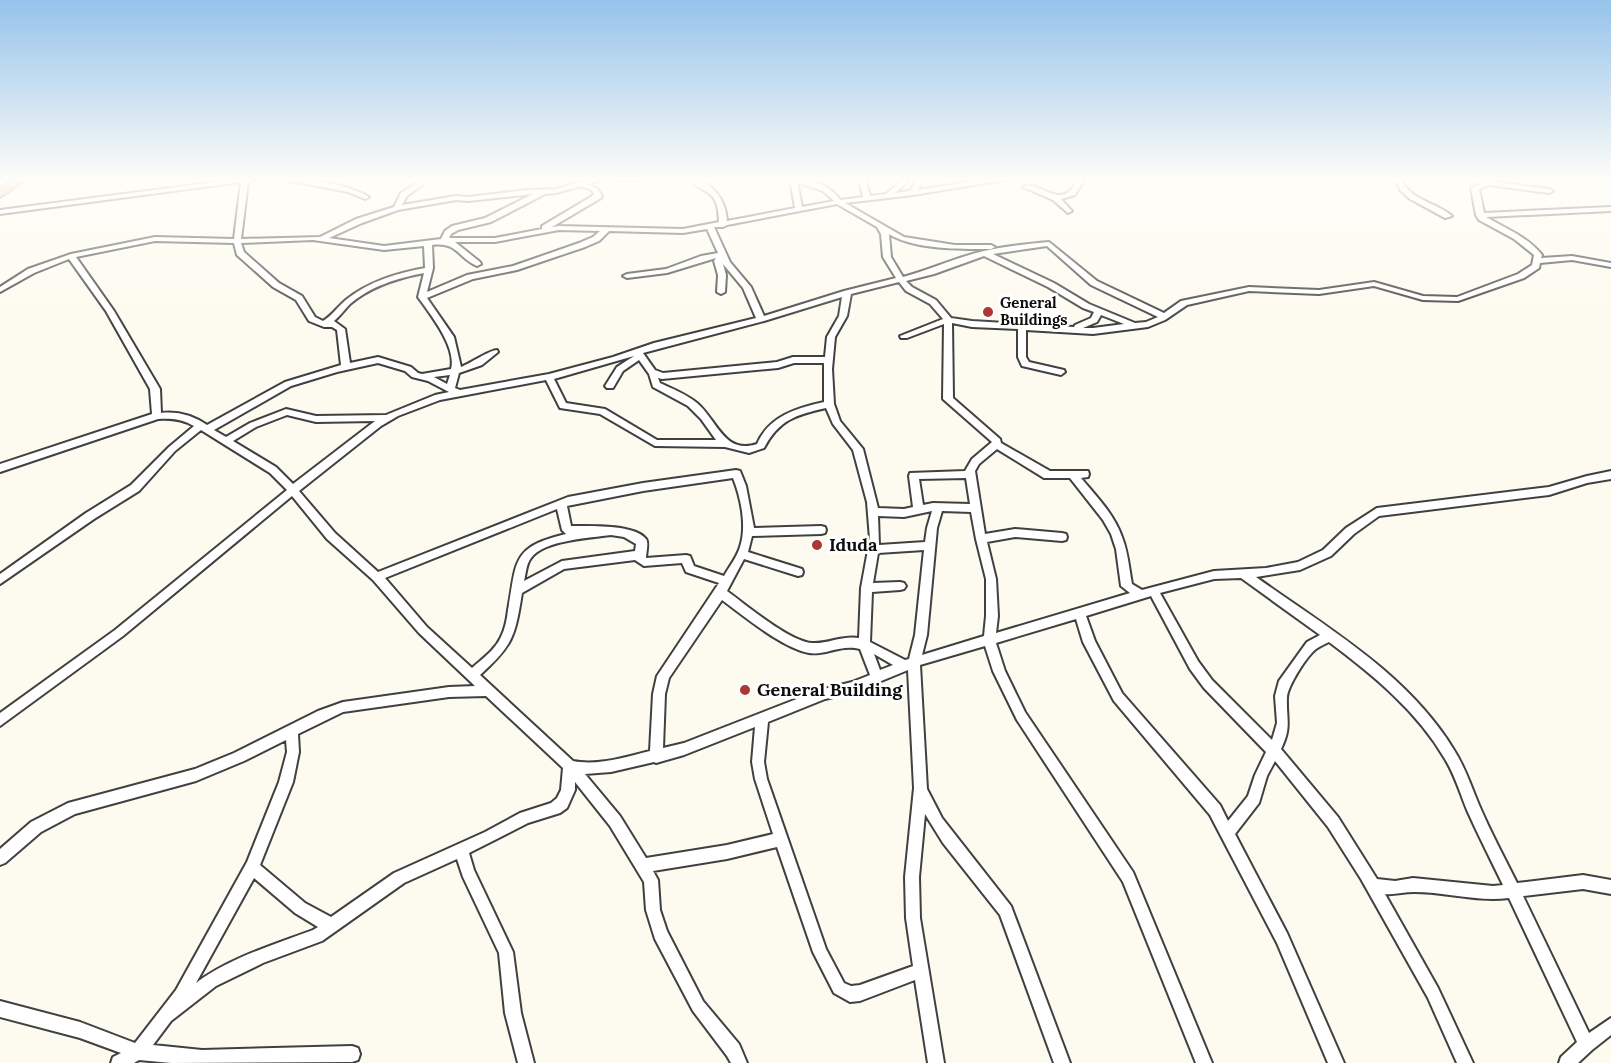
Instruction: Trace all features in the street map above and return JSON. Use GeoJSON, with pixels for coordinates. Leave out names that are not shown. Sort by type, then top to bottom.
{"type":"FeatureCollection","features":[{"type":"Feature","properties":{"kind":"street"},"geometry":{"type":"LineString","coordinates":[[239,228],[237,241],[244,259],[284,290],[299,298],[308,316],[324,324],[334,324],[341,329],[346,366]]}},
{"type":"Feature","properties":{"kind":"street"},"geometry":{"type":"LineString","coordinates":[[321,239],[345,228]]}},
{"type":"Feature","properties":{"kind":"street"},"geometry":{"type":"LineString","coordinates":[[444,241],[450,231],[457,228]]}},
{"type":"Feature","properties":{"kind":"street"},"geometry":{"type":"LineString","coordinates":[[536,234],[546,228]]}},
{"type":"Feature","properties":{"kind":"street"},"geometry":{"type":"LineString","coordinates":[[0,290],[31,271],[71,256],[159,238],[237,241],[321,239],[378,248],[444,241],[495,240],[559,228],[665,232],[705,228]]}},
{"type":"Feature","properties":{"kind":"street"},"geometry":{"type":"LineString","coordinates":[[710,228],[731,270],[747,287],[761,319]]}},
{"type":"Feature","properties":{"kind":"street"},"geometry":{"type":"LineString","coordinates":[[880,228],[885,234],[887,259],[900,279],[909,289],[933,302],[948,320],[948,399],[992,435],[996,444],[1030,462],[1045,474],[1079,474],[1116,534],[1127,586],[1126,599]]}},
{"type":"Feature","properties":{"kind":"street"},"geometry":{"type":"LineString","coordinates":[[881,228],[902,239],[932,244],[1021,248]]}},
{"type":"Feature","properties":{"kind":"street"},"geometry":{"type":"LineString","coordinates":[[904,336],[948,320],[1022,328],[1098,330],[1135,326],[1153,322],[1185,302],[1249,289],[1320,292],[1374,284],[1423,298],[1458,299],[1521,276],[1536,266],[1539,261],[1538,255],[1526,243],[1498,228]]}},
{"type":"Feature","properties":{"kind":"street"},"geometry":{"type":"LineString","coordinates":[[422,297],[470,277],[514,268],[582,245],[596,239],[606,230]]}},
{"type":"Feature","properties":{"kind":"street"},"geometry":{"type":"LineString","coordinates":[[444,241],[453,244],[477,264]]}},
{"type":"Feature","properties":{"kind":"street"},"geometry":{"type":"LineString","coordinates":[[424,244],[428,243],[429,268],[426,270],[422,297],[450,337],[457,370],[450,388]]}},
{"type":"Feature","properties":{"kind":"street"},"geometry":{"type":"LineString","coordinates":[[0,720],[119,633],[293,490],[386,418],[427,401],[549,377],[638,354],[847,293],[931,272],[984,253],[1048,244],[1094,283],[1164,316]]}},
{"type":"Feature","properties":{"kind":"street"},"geometry":{"type":"LineString","coordinates":[[984,253],[1099,311],[1135,326]]}},
{"type":"Feature","properties":{"kind":"street"},"geometry":{"type":"LineString","coordinates":[[627,276],[667,271],[704,258],[722,255]]}},
{"type":"Feature","properties":{"kind":"street"},"geometry":{"type":"LineString","coordinates":[[722,255],[718,261],[722,274],[722,292]]}},
{"type":"Feature","properties":{"kind":"street"},"geometry":{"type":"LineString","coordinates":[[71,256],[110,311],[155,389],[157,416]]}},
{"type":"Feature","properties":{"kind":"street"},"geometry":{"type":"LineString","coordinates":[[967,258],[998,260]]}},
{"type":"Feature","properties":{"kind":"street"},"geometry":{"type":"LineString","coordinates":[[1539,261],[1572,258],[1611,264]]}},
{"type":"Feature","properties":{"kind":"street"},"geometry":{"type":"LineString","coordinates":[[324,324],[334,319],[348,302],[364,291],[389,279],[426,270]]}},
{"type":"Feature","properties":{"kind":"street"},"geometry":{"type":"LineString","coordinates":[[847,293],[843,316],[832,333],[829,360],[829,404],[836,422],[858,449],[873,512],[874,549],[867,588],[864,645],[877,677]]}},
{"type":"Feature","properties":{"kind":"street"},"geometry":{"type":"LineString","coordinates":[[1072,329],[1094,321],[1099,311]]}},
{"type":"Feature","properties":{"kind":"street"},"geometry":{"type":"LineString","coordinates":[[1022,328],[1022,357],[1025,364],[1061,372]]}},
{"type":"Feature","properties":{"kind":"street"},"geometry":{"type":"LineString","coordinates":[[423,376],[476,366],[494,351]]}},
{"type":"Feature","properties":{"kind":"street"},"geometry":{"type":"LineString","coordinates":[[638,354],[654,373],[662,376],[778,365],[793,360],[829,360]]}},
{"type":"Feature","properties":{"kind":"street"},"geometry":{"type":"LineString","coordinates":[[610,386],[620,369],[638,354]]}},
{"type":"Feature","properties":{"kind":"street"},"geometry":{"type":"LineString","coordinates":[[0,580],[47,549],[90,516],[135,488],[172,449],[204,427],[283,386],[346,366],[379,360],[408,369],[415,375],[423,376],[460,394]]}},
{"type":"Feature","properties":{"kind":"street"},"geometry":{"type":"LineString","coordinates":[[654,373],[652,376],[656,385],[697,408],[712,431],[725,444]]}},
{"type":"Feature","properties":{"kind":"street"},"geometry":{"type":"LineString","coordinates":[[549,377],[562,405],[602,411],[652,442],[725,444],[749,450],[761,446],[765,433],[794,413],[829,404]]}},
{"type":"Feature","properties":{"kind":"street"},"geometry":{"type":"LineString","coordinates":[[225,442],[253,425],[286,412],[315,419],[386,418]]}},
{"type":"Feature","properties":{"kind":"street"},"geometry":{"type":"LineString","coordinates":[[0,468],[157,416],[178,415],[204,427],[273,470],[293,490],[331,536],[377,577],[423,630],[570,766],[615,821],[651,879],[653,910],[660,934],[698,1006],[733,1050],[739,1063]]}},
{"type":"Feature","properties":{"kind":"street"},"geometry":{"type":"LineString","coordinates":[[996,444],[972,464],[970,474],[981,539],[991,579],[992,616],[989,639],[999,671],[1011,700],[1128,877],[1204,1063]]}},
{"type":"Feature","properties":{"kind":"street"},"geometry":{"type":"LineString","coordinates":[[377,577],[561,504],[597,495],[735,473],[739,477],[749,532],[743,554],[663,676],[659,694],[656,757]]}},
{"type":"Feature","properties":{"kind":"street"},"geometry":{"type":"LineString","coordinates":[[919,510],[914,476],[970,474]]}},
{"type":"Feature","properties":{"kind":"street"},"geometry":{"type":"LineString","coordinates":[[570,766],[590,768],[611,766],[656,757],[705,742],[824,694],[853,687],[910,664],[1147,593],[1214,575],[1282,571],[1311,563],[1327,553],[1361,522],[1383,510],[1549,491],[1589,478],[1611,475]]}},
{"type":"Feature","properties":{"kind":"street"},"geometry":{"type":"LineString","coordinates":[[561,504],[567,530],[587,528],[610,531],[641,540],[640,556],[644,562],[686,559],[689,568],[723,587],[760,621],[808,648],[848,642],[864,645],[910,664]]}},
{"type":"Feature","properties":{"kind":"street"},"geometry":{"type":"LineString","coordinates":[[873,512],[904,513],[938,508],[977,508]]}},
{"type":"Feature","properties":{"kind":"street"},"geometry":{"type":"LineString","coordinates":[[936,1063],[913,918],[912,878],[921,788],[910,664],[921,634],[932,528],[938,508]]}},
{"type":"Feature","properties":{"kind":"street"},"geometry":{"type":"LineString","coordinates":[[749,532],[821,530]]}},
{"type":"Feature","properties":{"kind":"street"},"geometry":{"type":"LineString","coordinates":[[472,675],[505,641],[519,590],[522,561],[529,553],[550,543],[610,531]]}},
{"type":"Feature","properties":{"kind":"street"},"geometry":{"type":"LineString","coordinates":[[981,539],[1015,533],[1062,537]]}},
{"type":"Feature","properties":{"kind":"street"},"geometry":{"type":"LineString","coordinates":[[874,549],[930,546]]}},
{"type":"Feature","properties":{"kind":"street"},"geometry":{"type":"LineString","coordinates":[[743,554],[798,572]]}},
{"type":"Feature","properties":{"kind":"street"},"geometry":{"type":"LineString","coordinates":[[519,590],[562,565],[640,556]]}},
{"type":"Feature","properties":{"kind":"street"},"geometry":{"type":"LineString","coordinates":[[1242,573],[1331,635],[1399,694],[1437,736],[1458,769],[1586,1044]]}},
{"type":"Feature","properties":{"kind":"street"},"geometry":{"type":"LineString","coordinates":[[867,588],[900,586]]}},
{"type":"Feature","properties":{"kind":"street"},"geometry":{"type":"LineString","coordinates":[[1127,586],[1147,593],[1194,665],[1227,705],[1273,750],[1324,809],[1358,860],[1444,1016],[1465,1063]]}},
{"type":"Feature","properties":{"kind":"street"},"geometry":{"type":"LineString","coordinates":[[1079,612],[1089,642],[1118,697],[1215,810],[1228,832],[1282,938],[1336,1063]]}},
{"type":"Feature","properties":{"kind":"street"},"geometry":{"type":"LineString","coordinates":[[1228,832],[1254,799],[1261,775],[1281,735],[1283,723],[1281,696],[1285,681],[1311,646],[1331,635]]}},
{"type":"Feature","properties":{"kind":"street"},"geometry":{"type":"LineString","coordinates":[[0,858],[36,827],[67,810],[195,775],[239,758],[322,714],[344,707],[449,692],[487,691]]}},
{"type":"Feature","properties":{"kind":"street"},"geometry":{"type":"LineString","coordinates":[[762,720],[759,770],[820,952],[839,988],[850,994],[860,993],[921,971]]}},
{"type":"Feature","properties":{"kind":"street"},"geometry":{"type":"LineString","coordinates":[[119,1063],[138,1052],[181,995],[252,867],[286,782],[293,752],[291,731]]}},
{"type":"Feature","properties":{"kind":"street"},"geometry":{"type":"LineString","coordinates":[[165,1016],[211,981],[260,957],[317,936],[391,882],[525,818],[545,813],[562,803],[570,784],[570,766]]}},
{"type":"Feature","properties":{"kind":"street"},"geometry":{"type":"LineString","coordinates":[[921,788],[925,800],[941,826],[1006,911],[1062,1063]]}},
{"type":"Feature","properties":{"kind":"street"},"geometry":{"type":"LineString","coordinates":[[641,866],[727,852],[782,839]]}},
{"type":"Feature","properties":{"kind":"street"},"geometry":{"type":"LineString","coordinates":[[461,850],[468,872],[506,952],[513,1013],[526,1063]]}},
{"type":"Feature","properties":{"kind":"street"},"geometry":{"type":"LineString","coordinates":[[252,867],[294,904],[321,921],[332,925]]}},
{"type":"Feature","properties":{"kind":"street"},"geometry":{"type":"LineString","coordinates":[[1372,886],[1395,888],[1413,885],[1494,893],[1583,882],[1611,887]]}},
{"type":"Feature","properties":{"kind":"street"},"geometry":{"type":"LineString","coordinates":[[0,1009],[80,1030],[138,1052],[203,1061],[352,1054]]}},
{"type":"Feature","properties":{"kind":"street"},"geometry":{"type":"LineString","coordinates":[[1567,1063],[1586,1044],[1611,1026]]}},
{"type":"Feature","properties":{"kind":"place","name":"General Buildings"},"geometry":{"type":"Point","coordinates":[988,312]}},
{"type":"Feature","properties":{"kind":"place","name":"Iduda"},"geometry":{"type":"Point","coordinates":[817,545]}},
{"type":"Feature","properties":{"kind":"place","name":"General Building"},"geometry":{"type":"Point","coordinates":[745,690]}}]}
